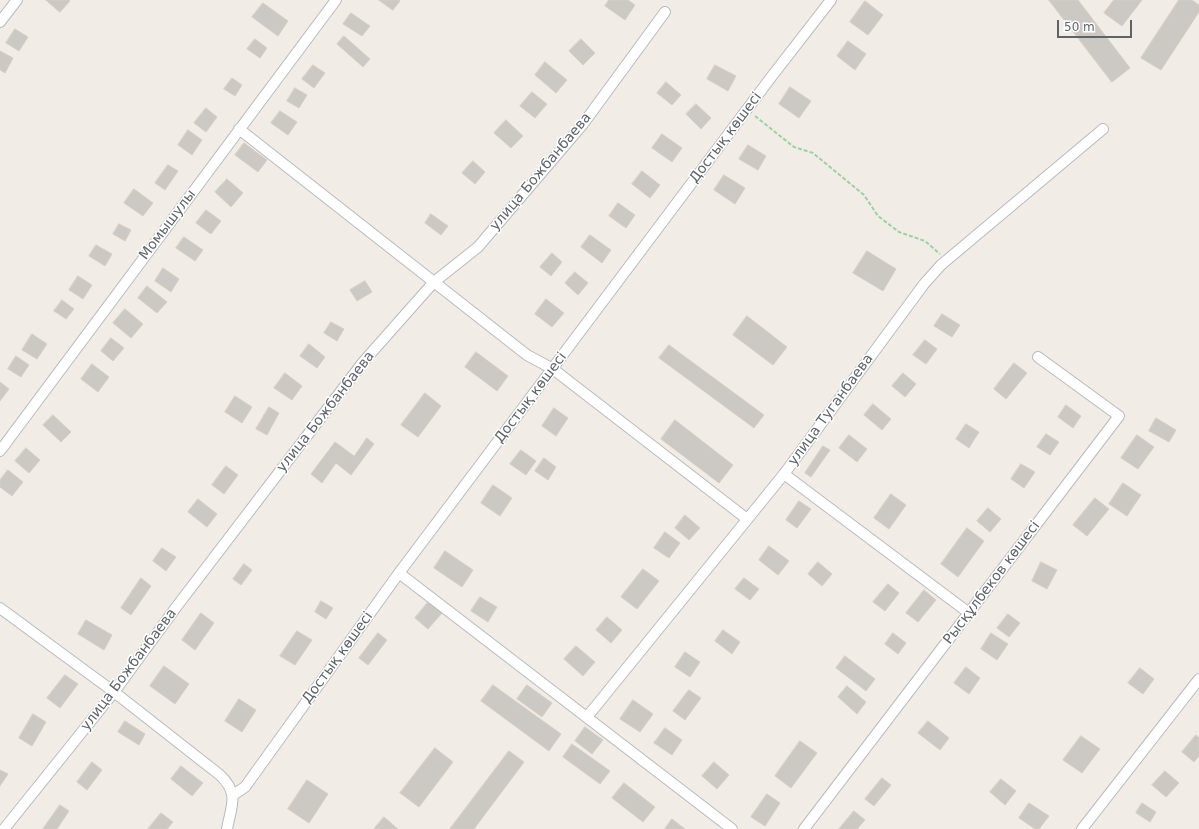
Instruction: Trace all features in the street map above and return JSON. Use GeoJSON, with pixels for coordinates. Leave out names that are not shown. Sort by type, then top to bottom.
{"type":"FeatureCollection","features":[{"type":"Feature","properties":{"kind":"street"},"geometry":{"type":"LineString","coordinates":[[0,22],[17,0]]}},
{"type":"Feature","properties":{"kind":"street","name":"Момышулы"},"geometry":{"type":"LineString","coordinates":[[0,451],[336,0]]}},
{"type":"Feature","properties":{"kind":"street","name":"Достық көшесі"},"geometry":{"type":"LineString","coordinates":[[233,795],[246,787],[399,573],[747,109],[831,0]]}},
{"type":"Feature","properties":{"kind":"street","name":"улица Божбанбаева"},"geometry":{"type":"LineString","coordinates":[[4,829],[114,692],[177,606],[364,361],[434,282],[478,247],[583,124],[665,12]]}},
{"type":"Feature","properties":{"kind":"street"},"geometry":{"type":"LineString","coordinates":[[239,129],[527,356],[553,369],[748,519]]}},
{"type":"Feature","properties":{"kind":"street","name":"улица Туганбаева"},"geometry":{"type":"LineString","coordinates":[[587,718],[784,474],[924,284],[947,260],[1102,129]]}},
{"type":"Feature","properties":{"kind":"street","name":"Рысқұлбеков көшесі"},"geometry":{"type":"LineString","coordinates":[[804,829],[1119,416],[1038,357]]}},
{"type":"Feature","properties":{"kind":"street"},"geometry":{"type":"LineString","coordinates":[[784,474],[969,613]]}},
{"type":"Feature","properties":{"kind":"street"},"geometry":{"type":"LineString","coordinates":[[399,573],[732,829]]}},
{"type":"Feature","properties":{"kind":"street"},"geometry":{"type":"LineString","coordinates":[[0,608],[114,692],[226,780],[233,795],[233,806],[228,829]]}},
{"type":"Feature","properties":{"kind":"street"},"geometry":{"type":"LineString","coordinates":[[1082,829],[1199,678]]}},
{"type":"Feature","properties":{"kind":"path"},"geometry":{"type":"LineString","coordinates":[[747,109],[794,147],[813,153],[864,195],[878,216],[899,232],[925,241],[947,260]]}},
{"type":"Feature","properties":{"kind":"building"},"geometry":{"type":"Polygon","coordinates":[[[46,0],[69,0],[70,1],[60,12],[46,0]]]}},
{"type":"Feature","properties":{"kind":"building"},"geometry":{"type":"Polygon","coordinates":[[[379,0],[399,0],[400,1],[393,10],[379,0]]]}},
{"type":"Feature","properties":{"kind":"building"},"geometry":{"type":"Polygon","coordinates":[[[609,0],[628,0],[635,5],[625,20],[605,6],[609,0]]]}},
{"type":"Feature","properties":{"kind":"building"},"geometry":{"type":"Polygon","coordinates":[[[1049,0],[1078,0],[1130,68],[1112,82],[1049,0]]]}},
{"type":"Feature","properties":{"kind":"building"},"geometry":{"type":"Polygon","coordinates":[[[1114,0],[1142,0],[1122,26],[1104,13],[1114,0]]]}},
{"type":"Feature","properties":{"kind":"building"},"geometry":{"type":"Polygon","coordinates":[[[1179,0],[1192,0],[1199,5],[1199,12],[1161,70],[1141,58],[1179,0]]]}},
{"type":"Feature","properties":{"kind":"building"},"geometry":{"type":"Polygon","coordinates":[[[865,1],[883,15],[868,35],[850,22],[865,1]]]}},
{"type":"Feature","properties":{"kind":"building"},"geometry":{"type":"Polygon","coordinates":[[[263,3],[288,21],[278,36],[252,17],[263,3]]]}},
{"type":"Feature","properties":{"kind":"building"},"geometry":{"type":"Polygon","coordinates":[[[351,13],[370,26],[362,36],[343,24],[351,13]]]}},
{"type":"Feature","properties":{"kind":"building"},"geometry":{"type":"Polygon","coordinates":[[[15,29],[28,37],[19,51],[6,43],[15,29]]]}},
{"type":"Feature","properties":{"kind":"building"},"geometry":{"type":"Polygon","coordinates":[[[344,36],[370,59],[363,67],[337,44],[344,36]]]}},
{"type":"Feature","properties":{"kind":"building"},"geometry":{"type":"Polygon","coordinates":[[[255,39],[267,48],[260,58],[247,49],[255,39]]]}},
{"type":"Feature","properties":{"kind":"building"},"geometry":{"type":"Polygon","coordinates":[[[581,39],[595,53],[583,65],[569,51],[581,39]]]}},
{"type":"Feature","properties":{"kind":"building"},"geometry":{"type":"Polygon","coordinates":[[[848,41],[866,54],[855,70],[837,56],[848,41]]]}},
{"type":"Feature","properties":{"kind":"building"},"geometry":{"type":"Polygon","coordinates":[[[0,51],[13,58],[5,73],[0,70],[0,51]]]}},
{"type":"Feature","properties":{"kind":"building"},"geometry":{"type":"Polygon","coordinates":[[[545,62],[567,80],[556,93],[535,75],[545,62]]]}},
{"type":"Feature","properties":{"kind":"building"},"geometry":{"type":"Polygon","coordinates":[[[313,65],[325,73],[314,88],[302,79],[313,65]]]}},
{"type":"Feature","properties":{"kind":"building"},"geometry":{"type":"Polygon","coordinates":[[[715,65],[736,76],[728,91],[707,79],[715,65]]]}},
{"type":"Feature","properties":{"kind":"building"},"geometry":{"type":"Polygon","coordinates":[[[232,78],[242,85],[235,96],[224,89],[232,78]]]}},
{"type":"Feature","properties":{"kind":"building"},"geometry":{"type":"Polygon","coordinates":[[[666,82],[681,95],[672,105],[657,93],[666,82]]]}},
{"type":"Feature","properties":{"kind":"building"},"geometry":{"type":"Polygon","coordinates":[[[790,87],[811,101],[799,118],[779,104],[790,87]]]}},
{"type":"Feature","properties":{"kind":"building"},"geometry":{"type":"Polygon","coordinates":[[[295,88],[307,95],[299,108],[287,101],[295,88]]]}},
{"type":"Feature","properties":{"kind":"building"},"geometry":{"type":"Polygon","coordinates":[[[532,92],[547,104],[535,118],[520,106],[532,92]]]}},
{"type":"Feature","properties":{"kind":"building"},"geometry":{"type":"Polygon","coordinates":[[[696,104],[711,118],[701,129],[686,114],[696,104]]]}},
{"type":"Feature","properties":{"kind":"building"},"geometry":{"type":"Polygon","coordinates":[[[206,108],[217,117],[206,132],[194,123],[206,108]]]}},
{"type":"Feature","properties":{"kind":"building"},"geometry":{"type":"Polygon","coordinates":[[[280,111],[297,122],[288,135],[271,123],[280,111]]]}},
{"type":"Feature","properties":{"kind":"building"},"geometry":{"type":"Polygon","coordinates":[[[506,120],[523,136],[511,148],[494,133],[506,120]]]}},
{"type":"Feature","properties":{"kind":"building"},"geometry":{"type":"Polygon","coordinates":[[[188,130],[202,140],[192,155],[178,145],[188,130]]]}},
{"type":"Feature","properties":{"kind":"building"},"geometry":{"type":"Polygon","coordinates":[[[662,134],[682,148],[672,162],[652,148],[662,134]]]}},
{"type":"Feature","properties":{"kind":"building"},"geometry":{"type":"Polygon","coordinates":[[[244,143],[267,160],[258,172],[235,155],[244,143]]]}},
{"type":"Feature","properties":{"kind":"building"},"geometry":{"type":"Polygon","coordinates":[[[748,145],[766,156],[758,170],[739,159],[748,145]]]}},
{"type":"Feature","properties":{"kind":"building"},"geometry":{"type":"Polygon","coordinates":[[[473,161],[485,172],[475,184],[462,173],[473,161]]]}},
{"type":"Feature","properties":{"kind":"building"},"geometry":{"type":"Polygon","coordinates":[[[168,165],[178,171],[165,190],[155,183],[168,165]]]}},
{"type":"Feature","properties":{"kind":"building"},"geometry":{"type":"Polygon","coordinates":[[[642,171],[660,185],[650,198],[632,184],[642,171]]]}},
{"type":"Feature","properties":{"kind":"building"},"geometry":{"type":"Polygon","coordinates":[[[724,175],[745,188],[735,204],[714,190],[724,175]]]}},
{"type":"Feature","properties":{"kind":"building"},"geometry":{"type":"Polygon","coordinates":[[[227,179],[243,193],[231,207],[215,192],[227,179]]]}},
{"type":"Feature","properties":{"kind":"building"},"geometry":{"type":"Polygon","coordinates":[[[134,189],[153,203],[143,216],[124,203],[134,189]]]}},
{"type":"Feature","properties":{"kind":"building"},"geometry":{"type":"Polygon","coordinates":[[[618,203],[635,215],[626,228],[609,216],[618,203]]]}},
{"type":"Feature","properties":{"kind":"building"},"geometry":{"type":"Polygon","coordinates":[[[206,210],[221,221],[211,234],[196,223],[206,210]]]}},
{"type":"Feature","properties":{"kind":"building"},"geometry":{"type":"Polygon","coordinates":[[[431,214],[448,226],[441,235],[425,223],[431,214]]]}},
{"type":"Feature","properties":{"kind":"building"},"geometry":{"type":"Polygon","coordinates":[[[119,224],[131,230],[125,241],[113,234],[119,224]]]}},
{"type":"Feature","properties":{"kind":"building"},"geometry":{"type":"Polygon","coordinates":[[[590,235],[611,250],[602,263],[581,247],[590,235]]]}},
{"type":"Feature","properties":{"kind":"building"},"geometry":{"type":"Polygon","coordinates":[[[184,237],[203,250],[195,261],[176,248],[184,237]]]}},
{"type":"Feature","properties":{"kind":"building"},"geometry":{"type":"Polygon","coordinates":[[[96,245],[112,254],[105,266],[89,256],[96,245]]]}},
{"type":"Feature","properties":{"kind":"building"},"geometry":{"type":"Polygon","coordinates":[[[867,251],[896,269],[883,291],[853,273],[867,251]]]}},
{"type":"Feature","properties":{"kind":"building"},"geometry":{"type":"Polygon","coordinates":[[[552,253],[562,262],[551,276],[540,267],[552,253]]]}},
{"type":"Feature","properties":{"kind":"building"},"geometry":{"type":"Polygon","coordinates":[[[163,268],[179,279],[171,292],[155,281],[163,268]]]}},
{"type":"Feature","properties":{"kind":"building"},"geometry":{"type":"Polygon","coordinates":[[[575,272],[588,283],[578,295],[565,283],[575,272]]]}},
{"type":"Feature","properties":{"kind":"building"},"geometry":{"type":"Polygon","coordinates":[[[78,276],[92,285],[83,299],[69,290],[78,276]]]}},
{"type":"Feature","properties":{"kind":"building"},"geometry":{"type":"Polygon","coordinates":[[[365,281],[372,292],[357,301],[350,290],[365,281]]]}},
{"type":"Feature","properties":{"kind":"building"},"geometry":{"type":"Polygon","coordinates":[[[147,286],[167,302],[157,313],[138,298],[147,286]]]}},
{"type":"Feature","properties":{"kind":"building"},"geometry":{"type":"Polygon","coordinates":[[[546,299],[564,313],[552,327],[535,314],[546,299]]]}},
{"type":"Feature","properties":{"kind":"building"},"geometry":{"type":"Polygon","coordinates":[[[62,300],[74,309],[66,319],[54,311],[62,300]]]}},
{"type":"Feature","properties":{"kind":"building"},"geometry":{"type":"Polygon","coordinates":[[[125,309],[143,324],[131,338],[113,323],[125,309]]]}},
{"type":"Feature","properties":{"kind":"building"},"geometry":{"type":"Polygon","coordinates":[[[942,314],[960,325],[952,337],[934,326],[942,314]]]}},
{"type":"Feature","properties":{"kind":"building"},"geometry":{"type":"Polygon","coordinates":[[[747,316],[787,347],[773,365],[733,335],[747,316]]]}},
{"type":"Feature","properties":{"kind":"building"},"geometry":{"type":"Polygon","coordinates":[[[331,322],[344,329],[337,341],[324,333],[331,322]]]}},
{"type":"Feature","properties":{"kind":"building"},"geometry":{"type":"Polygon","coordinates":[[[32,334],[47,344],[37,359],[22,350],[32,334]]]}},
{"type":"Feature","properties":{"kind":"building"},"geometry":{"type":"Polygon","coordinates":[[[111,338],[124,348],[113,361],[101,351],[111,338]]]}},
{"type":"Feature","properties":{"kind":"building"},"geometry":{"type":"Polygon","coordinates":[[[925,340],[937,349],[926,364],[913,355],[925,340]]]}},
{"type":"Feature","properties":{"kind":"building"},"geometry":{"type":"Polygon","coordinates":[[[309,344],[325,357],[317,368],[300,356],[309,344]]]}},
{"type":"Feature","properties":{"kind":"building"},"geometry":{"type":"Polygon","coordinates":[[[669,345],[764,415],[754,428],[659,358],[669,345]]]}},
{"type":"Feature","properties":{"kind":"building"},"geometry":{"type":"Polygon","coordinates":[[[476,352],[508,376],[497,391],[465,367],[476,352]]]}},
{"type":"Feature","properties":{"kind":"building"},"geometry":{"type":"Polygon","coordinates":[[[16,356],[29,365],[21,377],[8,369],[16,356]]]}},
{"type":"Feature","properties":{"kind":"building"},"geometry":{"type":"Polygon","coordinates":[[[1014,363],[1027,373],[1006,399],[994,389],[1014,363]]]}},
{"type":"Feature","properties":{"kind":"building"},"geometry":{"type":"Polygon","coordinates":[[[92,364],[109,377],[98,392],[81,379],[92,364]]]}},
{"type":"Feature","properties":{"kind":"building"},"geometry":{"type":"Polygon","coordinates":[[[285,373],[302,386],[292,400],[274,388],[285,373]]]}},
{"type":"Feature","properties":{"kind":"building"},"geometry":{"type":"Polygon","coordinates":[[[903,373],[916,384],[905,397],[892,386],[903,373]]]}},
{"type":"Feature","properties":{"kind":"building"},"geometry":{"type":"Polygon","coordinates":[[[0,382],[9,389],[0,401],[0,382]]]}},
{"type":"Feature","properties":{"kind":"building"},"geometry":{"type":"Polygon","coordinates":[[[425,393],[441,406],[418,437],[401,425],[425,393]]]}},
{"type":"Feature","properties":{"kind":"building"},"geometry":{"type":"Polygon","coordinates":[[[235,396],[252,407],[242,423],[225,412],[235,396]]]}},
{"type":"Feature","properties":{"kind":"building"},"geometry":{"type":"Polygon","coordinates":[[[873,404],[891,419],[882,430],[864,415],[873,404]]]}},
{"type":"Feature","properties":{"kind":"building"},"geometry":{"type":"Polygon","coordinates":[[[1066,405],[1081,416],[1073,428],[1058,417],[1066,405]]]}},
{"type":"Feature","properties":{"kind":"building"},"geometry":{"type":"Polygon","coordinates":[[[269,407],[279,413],[267,435],[256,429],[269,407]]]}},
{"type":"Feature","properties":{"kind":"building"},"geometry":{"type":"Polygon","coordinates":[[[554,408],[568,418],[556,436],[542,426],[554,408]]]}},
{"type":"Feature","properties":{"kind":"building"},"geometry":{"type":"Polygon","coordinates":[[[53,415],[71,432],[61,442],[43,425],[53,415]]]}},
{"type":"Feature","properties":{"kind":"building"},"geometry":{"type":"Polygon","coordinates":[[[1156,418],[1176,430],[1169,442],[1149,431],[1156,418]]]}},
{"type":"Feature","properties":{"kind":"building"},"geometry":{"type":"Polygon","coordinates":[[[675,420],[733,465],[719,483],[661,439],[675,420]]]}},
{"type":"Feature","properties":{"kind":"building"},"geometry":{"type":"Polygon","coordinates":[[[966,424],[979,432],[969,448],[956,439],[966,424]]]}},
{"type":"Feature","properties":{"kind":"building"},"geometry":{"type":"Polygon","coordinates":[[[1046,434],[1059,442],[1050,455],[1037,447],[1046,434]]]}},
{"type":"Feature","properties":{"kind":"building"},"geometry":{"type":"Polygon","coordinates":[[[849,435],[867,449],[857,462],[839,448],[849,435]]]}},
{"type":"Feature","properties":{"kind":"building"},"geometry":{"type":"Polygon","coordinates":[[[1137,435],[1154,447],[1138,469],[1121,458],[1137,435]]]}},
{"type":"Feature","properties":{"kind":"building"},"geometry":{"type":"Polygon","coordinates":[[[367,438],[374,444],[351,475],[336,463],[322,483],[311,474],[335,442],[354,456],[367,438]]]}},
{"type":"Feature","properties":{"kind":"building"},"geometry":{"type":"Polygon","coordinates":[[[823,446],[830,450],[811,477],[805,473],[823,446]]]}},
{"type":"Feature","properties":{"kind":"building"},"geometry":{"type":"Polygon","coordinates":[[[26,448],[40,460],[29,473],[15,461],[26,448]]]}},
{"type":"Feature","properties":{"kind":"building"},"geometry":{"type":"Polygon","coordinates":[[[521,450],[536,461],[526,475],[510,464],[521,450]]]}},
{"type":"Feature","properties":{"kind":"building"},"geometry":{"type":"Polygon","coordinates":[[[544,458],[556,467],[548,480],[535,471],[544,458]]]}},
{"type":"Feature","properties":{"kind":"building"},"geometry":{"type":"Polygon","coordinates":[[[1021,464],[1035,472],[1024,488],[1011,479],[1021,464]]]}},
{"type":"Feature","properties":{"kind":"building"},"geometry":{"type":"Polygon","coordinates":[[[226,466],[238,475],[224,494],[212,485],[226,466]]]}},
{"type":"Feature","properties":{"kind":"building"},"geometry":{"type":"Polygon","coordinates":[[[8,470],[23,482],[12,496],[0,487],[0,480],[8,470]]]}},
{"type":"Feature","properties":{"kind":"building"},"geometry":{"type":"Polygon","coordinates":[[[1123,483],[1141,495],[1127,516],[1109,504],[1123,483]]]}},
{"type":"Feature","properties":{"kind":"building"},"geometry":{"type":"Polygon","coordinates":[[[493,485],[512,498],[500,516],[481,503],[493,485]]]}},
{"type":"Feature","properties":{"kind":"building"},"geometry":{"type":"Polygon","coordinates":[[[891,494],[906,505],[889,529],[874,518],[891,494]]]}},
{"type":"Feature","properties":{"kind":"building"},"geometry":{"type":"Polygon","coordinates":[[[1095,498],[1109,509],[1087,536],[1073,525],[1095,498]]]}},
{"type":"Feature","properties":{"kind":"building"},"geometry":{"type":"Polygon","coordinates":[[[198,499],[217,514],[207,527],[188,512],[198,499]]]}},
{"type":"Feature","properties":{"kind":"building"},"geometry":{"type":"Polygon","coordinates":[[[799,501],[811,509],[797,528],[786,520],[799,501]]]}},
{"type":"Feature","properties":{"kind":"building"},"geometry":{"type":"Polygon","coordinates":[[[988,508],[1001,519],[990,532],[977,521],[988,508]]]}},
{"type":"Feature","properties":{"kind":"building"},"geometry":{"type":"Polygon","coordinates":[[[685,515],[700,528],[689,540],[675,528],[685,515]]]}},
{"type":"Feature","properties":{"kind":"building"},"geometry":{"type":"Polygon","coordinates":[[[967,528],[984,541],[958,577],[941,564],[967,528]]]}},
{"type":"Feature","properties":{"kind":"building"},"geometry":{"type":"Polygon","coordinates":[[[665,532],[680,543],[669,558],[654,548],[665,532]]]}},
{"type":"Feature","properties":{"kind":"building"},"geometry":{"type":"Polygon","coordinates":[[[769,546],[789,561],[778,575],[759,560],[769,546]]]}},
{"type":"Feature","properties":{"kind":"building"},"geometry":{"type":"Polygon","coordinates":[[[162,548],[176,557],[166,571],[153,561],[162,548]]]}},
{"type":"Feature","properties":{"kind":"building"},"geometry":{"type":"Polygon","coordinates":[[[445,551],[473,570],[462,587],[434,568],[445,551]]]}},
{"type":"Feature","properties":{"kind":"building"},"geometry":{"type":"Polygon","coordinates":[[[818,562],[832,574],[822,586],[808,574],[818,562]]]}},
{"type":"Feature","properties":{"kind":"building"},"geometry":{"type":"Polygon","coordinates":[[[1041,562],[1057,570],[1047,589],[1032,581],[1041,562]]]}},
{"type":"Feature","properties":{"kind":"building"},"geometry":{"type":"Polygon","coordinates":[[[244,564],[252,570],[241,585],[233,579],[244,564]]]}},
{"type":"Feature","properties":{"kind":"building"},"geometry":{"type":"Polygon","coordinates":[[[643,569],[659,581],[637,609],[621,597],[643,569]]]}},
{"type":"Feature","properties":{"kind":"building"},"geometry":{"type":"Polygon","coordinates":[[[141,578],[151,586],[131,615],[121,608],[141,578]]]}},
{"type":"Feature","properties":{"kind":"building"},"geometry":{"type":"Polygon","coordinates":[[[744,578],[759,589],[750,600],[735,589],[744,578]]]}},
{"type":"Feature","properties":{"kind":"building"},"geometry":{"type":"Polygon","coordinates":[[[888,584],[899,593],[885,611],[873,602],[888,584]]]}},
{"type":"Feature","properties":{"kind":"building"},"geometry":{"type":"Polygon","coordinates":[[[924,590],[936,600],[918,622],[906,613],[924,590]]]}},
{"type":"Feature","properties":{"kind":"building"},"geometry":{"type":"Polygon","coordinates":[[[480,597],[497,607],[488,622],[471,611],[480,597]]]}},
{"type":"Feature","properties":{"kind":"building"},"geometry":{"type":"Polygon","coordinates":[[[321,601],[333,608],[326,619],[315,612],[321,601]]]}},
{"type":"Feature","properties":{"kind":"building"},"geometry":{"type":"Polygon","coordinates":[[[429,601],[442,613],[428,629],[415,618],[429,601]]]}},
{"type":"Feature","properties":{"kind":"building"},"geometry":{"type":"Polygon","coordinates":[[[201,613],[214,623],[195,650],[182,640],[201,613]]]}},
{"type":"Feature","properties":{"kind":"building"},"geometry":{"type":"Polygon","coordinates":[[[1008,614],[1020,623],[1009,637],[997,628],[1008,614]]]}},
{"type":"Feature","properties":{"kind":"building"},"geometry":{"type":"Polygon","coordinates":[[[607,617],[622,630],[611,643],[596,630],[607,617]]]}},
{"type":"Feature","properties":{"kind":"building"},"geometry":{"type":"Polygon","coordinates":[[[86,620],[112,635],[104,650],[78,634],[86,620]]]}},
{"type":"Feature","properties":{"kind":"building"},"geometry":{"type":"Polygon","coordinates":[[[723,630],[740,642],[732,654],[715,641],[723,630]]]}},
{"type":"Feature","properties":{"kind":"building"},"geometry":{"type":"Polygon","coordinates":[[[297,631],[312,640],[295,665],[280,656],[297,631]]]}},
{"type":"Feature","properties":{"kind":"building"},"geometry":{"type":"Polygon","coordinates":[[[378,633],[387,640],[368,665],[359,658],[378,633]]]}},
{"type":"Feature","properties":{"kind":"building"},"geometry":{"type":"Polygon","coordinates":[[[893,633],[906,643],[898,654],[885,644],[893,633]]]}},
{"type":"Feature","properties":{"kind":"building"},"geometry":{"type":"Polygon","coordinates":[[[991,633],[1008,644],[997,660],[981,649],[991,633]]]}},
{"type":"Feature","properties":{"kind":"building"},"geometry":{"type":"Polygon","coordinates":[[[576,646],[595,662],[583,676],[564,659],[576,646]]]}},
{"type":"Feature","properties":{"kind":"building"},"geometry":{"type":"Polygon","coordinates":[[[685,652],[700,662],[690,677],[675,667],[685,652]]]}},
{"type":"Feature","properties":{"kind":"building"},"geometry":{"type":"Polygon","coordinates":[[[845,656],[875,679],[866,691],[836,668],[845,656]]]}},
{"type":"Feature","properties":{"kind":"building"},"geometry":{"type":"Polygon","coordinates":[[[164,666],[189,684],[175,704],[150,686],[164,666]]]}},
{"type":"Feature","properties":{"kind":"building"},"geometry":{"type":"Polygon","coordinates":[[[966,667],[980,678],[969,694],[954,683],[966,667]]]}},
{"type":"Feature","properties":{"kind":"building"},"geometry":{"type":"Polygon","coordinates":[[[1140,668],[1154,679],[1143,694],[1128,683],[1140,668]]]}},
{"type":"Feature","properties":{"kind":"building"},"geometry":{"type":"Polygon","coordinates":[[[65,675],[78,684],[60,708],[47,698],[65,675]]]}},
{"type":"Feature","properties":{"kind":"building"},"geometry":{"type":"Polygon","coordinates":[[[493,685],[561,734],[549,751],[481,701],[493,685]]]}},
{"type":"Feature","properties":{"kind":"building"},"geometry":{"type":"Polygon","coordinates":[[[527,685],[552,703],[542,717],[517,699],[527,685]]]}},
{"type":"Feature","properties":{"kind":"building"},"geometry":{"type":"Polygon","coordinates":[[[847,686],[866,702],[857,714],[838,697],[847,686]]]}},
{"type":"Feature","properties":{"kind":"building"},"geometry":{"type":"Polygon","coordinates":[[[689,690],[701,698],[685,720],[673,711],[689,690]]]}},
{"type":"Feature","properties":{"kind":"building"},"geometry":{"type":"Polygon","coordinates":[[[239,699],[256,710],[242,732],[225,721],[239,699]]]}},
{"type":"Feature","properties":{"kind":"building"},"geometry":{"type":"Polygon","coordinates":[[[633,700],[653,714],[640,732],[620,719],[633,700]]]}},
{"type":"Feature","properties":{"kind":"building"},"geometry":{"type":"Polygon","coordinates":[[[33,714],[46,722],[32,746],[19,738],[33,714]]]}},
{"type":"Feature","properties":{"kind":"building"},"geometry":{"type":"Polygon","coordinates":[[[125,721],[145,734],[139,745],[118,732],[125,721]]]}},
{"type":"Feature","properties":{"kind":"building"},"geometry":{"type":"Polygon","coordinates":[[[928,721],[949,738],[940,750],[918,733],[928,721]]]}},
{"type":"Feature","properties":{"kind":"building"},"geometry":{"type":"Polygon","coordinates":[[[585,727],[603,740],[592,754],[575,741],[585,727]]]}},
{"type":"Feature","properties":{"kind":"building"},"geometry":{"type":"Polygon","coordinates":[[[665,728],[682,740],[672,755],[654,743],[665,728]]]}},
{"type":"Feature","properties":{"kind":"building"},"geometry":{"type":"Polygon","coordinates":[[[1196,735],[1199,738],[1199,756],[1194,762],[1182,752],[1196,735]]]}},
{"type":"Feature","properties":{"kind":"building"},"geometry":{"type":"Polygon","coordinates":[[[1081,736],[1100,749],[1082,773],[1063,760],[1081,736]]]}},
{"type":"Feature","properties":{"kind":"building"},"geometry":{"type":"Polygon","coordinates":[[[800,741],[817,753],[791,788],[775,776],[800,741]]]}},
{"type":"Feature","properties":{"kind":"building"},"geometry":{"type":"Polygon","coordinates":[[[572,744],[610,771],[600,784],[563,757],[572,744]]]}},
{"type":"Feature","properties":{"kind":"building"},"geometry":{"type":"Polygon","coordinates":[[[435,748],[453,762],[419,807],[400,793],[435,748]]]}},
{"type":"Feature","properties":{"kind":"building"},"geometry":{"type":"Polygon","coordinates":[[[509,751],[524,762],[474,829],[450,829],[509,751]]]}},
{"type":"Feature","properties":{"kind":"building"},"geometry":{"type":"Polygon","coordinates":[[[92,762],[102,770],[87,790],[77,782],[92,762]]]}},
{"type":"Feature","properties":{"kind":"building"},"geometry":{"type":"Polygon","coordinates":[[[714,762],[729,775],[717,789],[702,776],[714,762]]]}},
{"type":"Feature","properties":{"kind":"building"},"geometry":{"type":"Polygon","coordinates":[[[181,766],[203,783],[192,796],[171,779],[181,766]]]}},
{"type":"Feature","properties":{"kind":"building"},"geometry":{"type":"Polygon","coordinates":[[[0,770],[8,774],[0,786],[0,770]]]}},
{"type":"Feature","properties":{"kind":"building"},"geometry":{"type":"Polygon","coordinates":[[[1165,771],[1179,783],[1166,797],[1152,785],[1165,771]]]}},
{"type":"Feature","properties":{"kind":"building"},"geometry":{"type":"Polygon","coordinates":[[[882,778],[891,785],[874,806],[865,799],[882,778]]]}},
{"type":"Feature","properties":{"kind":"building"},"geometry":{"type":"Polygon","coordinates":[[[1001,779],[1016,791],[1005,805],[990,792],[1001,779]]]}},
{"type":"Feature","properties":{"kind":"building"},"geometry":{"type":"Polygon","coordinates":[[[307,780],[328,794],[309,823],[288,809],[307,780]]]}},
{"type":"Feature","properties":{"kind":"building"},"geometry":{"type":"Polygon","coordinates":[[[624,783],[655,807],[643,822],[612,798],[624,783]]]}},
{"type":"Feature","properties":{"kind":"building"},"geometry":{"type":"Polygon","coordinates":[[[767,794],[780,803],[765,826],[751,817],[767,794]]]}},
{"type":"Feature","properties":{"kind":"building"},"geometry":{"type":"Polygon","coordinates":[[[1029,803],[1049,816],[1039,829],[1035,829],[1019,818],[1029,803]]]}},
{"type":"Feature","properties":{"kind":"building"},"geometry":{"type":"Polygon","coordinates":[[[1142,803],[1156,812],[1150,822],[1136,813],[1142,803]]]}},
{"type":"Feature","properties":{"kind":"building"},"geometry":{"type":"Polygon","coordinates":[[[60,805],[69,811],[57,829],[43,829],[60,805]]]}},
{"type":"Feature","properties":{"kind":"building"},"geometry":{"type":"Polygon","coordinates":[[[854,811],[865,820],[857,829],[839,829],[854,811]]]}},
{"type":"Feature","properties":{"kind":"building"},"geometry":{"type":"Polygon","coordinates":[[[161,813],[173,822],[167,829],[148,829],[161,813]]]}},
{"type":"Feature","properties":{"kind":"building"},"geometry":{"type":"Polygon","coordinates":[[[384,817],[398,829],[374,829],[384,817]]]}},
{"type":"Feature","properties":{"kind":"building"},"geometry":{"type":"Polygon","coordinates":[[[672,819],[685,829],[665,829],[672,819]]]}}]}
